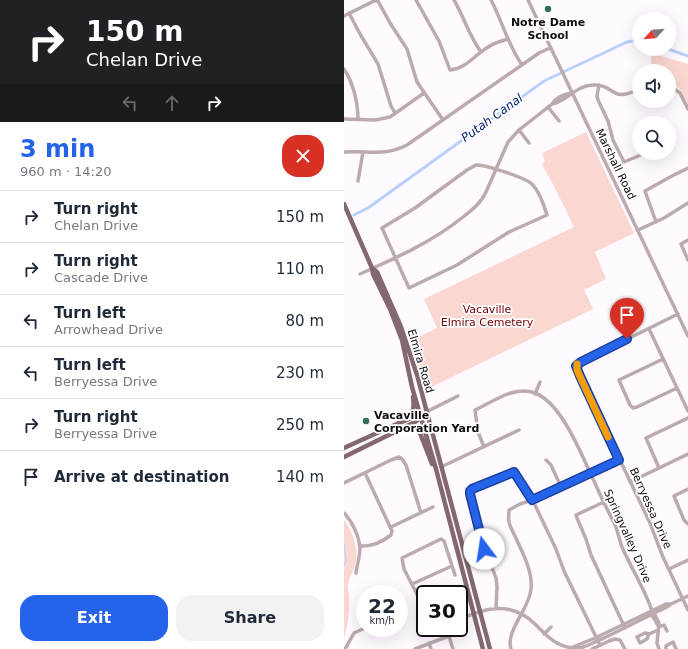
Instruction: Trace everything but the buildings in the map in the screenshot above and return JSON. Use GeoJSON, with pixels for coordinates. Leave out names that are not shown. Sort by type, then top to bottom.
{"type":"FeatureCollection","features":[{"type":"Feature","properties":{"kind":"main road","name":"Elmira Road"},"geometry":{"type":"LineString","coordinates":[[344,204],[402,340],[412,387],[483,649]]}},
{"type":"Feature","properties":{"kind":"main road","name":"Elmira Road"},"geometry":{"type":"LineString","coordinates":[[372,268],[378,272],[406,339],[490,649]]}},
{"type":"Feature","properties":{"kind":"main road"},"geometry":{"type":"LineString","coordinates":[[399,423],[413,412],[414,406],[412,387]]}},
{"type":"Feature","properties":{"kind":"main road"},"geometry":{"type":"LineString","coordinates":[[344,457],[404,428],[426,412]]}},
{"type":"Feature","properties":{"kind":"main road"},"geometry":{"type":"LineString","coordinates":[[344,448],[399,423],[421,416]]}},
{"type":"Feature","properties":{"kind":"main road"},"geometry":{"type":"LineString","coordinates":[[404,428],[413,428],[420,433],[428,456],[436,471]]}},
{"type":"Feature","properties":{"kind":"street"},"geometry":{"type":"LineString","coordinates":[[416,0],[439,41],[450,70],[454,70],[469,63],[494,43],[508,39]]}},
{"type":"Feature","properties":{"kind":"street"},"geometry":{"type":"LineString","coordinates":[[454,0],[462,14],[473,40],[481,52]]}},
{"type":"Feature","properties":{"kind":"street"},"geometry":{"type":"LineString","coordinates":[[491,0],[514,53],[522,65]]}},
{"type":"Feature","properties":{"kind":"street","name":"Marshall Road"},"geometry":{"type":"LineString","coordinates":[[528,0],[688,336]]}},
{"type":"Feature","properties":{"kind":"street"},"geometry":{"type":"LineString","coordinates":[[344,16],[374,1],[378,1],[406,49],[413,72],[424,93],[443,120]]}},
{"type":"Feature","properties":{"kind":"street"},"geometry":{"type":"LineString","coordinates":[[350,13],[360,34],[378,64],[391,106],[395,113]]}},
{"type":"Feature","properties":{"kind":"street"},"geometry":{"type":"LineString","coordinates":[[344,152],[384,153],[398,150],[539,53],[550,48]]}},
{"type":"Feature","properties":{"kind":"street"},"geometry":{"type":"LineString","coordinates":[[344,69],[354,94],[358,111],[358,119]]}},
{"type":"Feature","properties":{"kind":"street"},"geometry":{"type":"LineString","coordinates":[[598,85],[598,100],[608,121],[612,140],[624,162],[632,159]]}},
{"type":"Feature","properties":{"kind":"street"},"geometry":{"type":"LineString","coordinates":[[360,274],[437,236],[474,208],[482,200],[508,142],[519,130],[552,104],[587,86],[598,85],[622,96],[632,93]]}},
{"type":"Feature","properties":{"kind":"street"},"geometry":{"type":"LineString","coordinates":[[676,90],[680,93],[688,109]]}},
{"type":"Feature","properties":{"kind":"street"},"geometry":{"type":"LineString","coordinates":[[344,118],[382,119],[395,113],[424,93]]}},
{"type":"Feature","properties":{"kind":"street"},"geometry":{"type":"LineString","coordinates":[[548,108],[559,121]]}},
{"type":"Feature","properties":{"kind":"street"},"geometry":{"type":"LineString","coordinates":[[519,130],[529,143]]}},
{"type":"Feature","properties":{"kind":"street"},"geometry":{"type":"LineString","coordinates":[[358,181],[363,152]]}},
{"type":"Feature","properties":{"kind":"street"},"geometry":{"type":"LineString","coordinates":[[480,165],[496,170],[523,178],[530,182],[534,186],[547,215],[509,232],[458,265],[409,288],[394,258],[382,228],[415,208],[471,167],[480,165]]}},
{"type":"Feature","properties":{"kind":"street"},"geometry":{"type":"LineString","coordinates":[[656,222],[645,192],[670,176],[688,168]]}},
{"type":"Feature","properties":{"kind":"street"},"geometry":{"type":"LineString","coordinates":[[638,230],[656,222],[688,203]]}},
{"type":"Feature","properties":{"kind":"street"},"geometry":{"type":"LineString","coordinates":[[688,240],[681,244],[688,260]]}},
{"type":"Feature","properties":{"kind":"street","name":"Berryessa Drive"},"geometry":{"type":"LineString","coordinates":[[678,314],[605,349],[576,366],[650,523],[688,610]]}},
{"type":"Feature","properties":{"kind":"street"},"geometry":{"type":"LineString","coordinates":[[649,329],[688,411]]}},
{"type":"Feature","properties":{"kind":"street"},"geometry":{"type":"LineString","coordinates":[[663,359],[619,380],[630,405],[633,408],[637,407],[677,388]]}},
{"type":"Feature","properties":{"kind":"street"},"geometry":{"type":"LineString","coordinates":[[484,447],[478,432],[475,410],[507,394],[522,392],[535,394],[540,382]]}},
{"type":"Feature","properties":{"kind":"street","name":"Springvalley Drive"},"geometry":{"type":"LineString","coordinates":[[535,394],[549,402],[556,410],[574,440],[616,528],[622,546],[659,628]]}},
{"type":"Feature","properties":{"kind":"street"},"geometry":{"type":"LineString","coordinates":[[426,412],[458,396]]}},
{"type":"Feature","properties":{"kind":"street"},"geometry":{"type":"LineString","coordinates":[[659,468],[646,438],[688,418]]}},
{"type":"Feature","properties":{"kind":"street"},"geometry":{"type":"LineString","coordinates":[[436,471],[441,467],[519,430]]}},
{"type":"Feature","properties":{"kind":"street"},"geometry":{"type":"LineString","coordinates":[[630,482],[688,454]]}},
{"type":"Feature","properties":{"kind":"street"},"geometry":{"type":"LineString","coordinates":[[344,481],[365,473],[398,457],[402,459],[406,465],[420,513]]}},
{"type":"Feature","properties":{"kind":"street"},"geometry":{"type":"LineString","coordinates":[[546,460],[551,465],[561,487]]}},
{"type":"Feature","properties":{"kind":"street"},"geometry":{"type":"LineString","coordinates":[[512,649],[510,645],[512,635],[531,592],[531,576],[510,526],[509,510],[619,460]]}},
{"type":"Feature","properties":{"kind":"street"},"geometry":{"type":"LineString","coordinates":[[496,608],[496,578],[484,549],[470,491],[514,472],[532,500],[600,646]]}},
{"type":"Feature","properties":{"kind":"street"},"geometry":{"type":"LineString","coordinates":[[360,546],[371,546],[384,540],[391,535],[392,532],[365,473]]}},
{"type":"Feature","properties":{"kind":"street"},"geometry":{"type":"LineString","coordinates":[[688,489],[674,496],[684,520],[688,524]]}},
{"type":"Feature","properties":{"kind":"street"},"geometry":{"type":"LineString","coordinates":[[604,502],[576,515],[591,555],[624,626]]}},
{"type":"Feature","properties":{"kind":"street"},"geometry":{"type":"LineString","coordinates":[[391,527],[433,507]]}},
{"type":"Feature","properties":{"kind":"street"},"geometry":{"type":"LineString","coordinates":[[344,513],[353,526],[360,546],[356,573]]}},
{"type":"Feature","properties":{"kind":"street"},"geometry":{"type":"LineString","coordinates":[[416,592],[404,569],[402,558],[436,541],[441,539],[444,541],[455,575]]}},
{"type":"Feature","properties":{"kind":"street"},"geometry":{"type":"LineString","coordinates":[[669,569],[688,560]]}},
{"type":"Feature","properties":{"kind":"street"},"geometry":{"type":"LineString","coordinates":[[412,584],[452,566]]}},
{"type":"Feature","properties":{"kind":"street"},"geometry":{"type":"LineString","coordinates":[[531,592],[537,593]]}},
{"type":"Feature","properties":{"kind":"street"},"geometry":{"type":"LineString","coordinates":[[468,616],[480,611],[496,608],[508,609],[529,619],[544,634],[558,644],[579,648],[653,613],[666,604],[671,604],[688,596]]}},
{"type":"Feature","properties":{"kind":"street"},"geometry":{"type":"LineString","coordinates":[[649,634],[664,625],[668,630]]}},
{"type":"Feature","properties":{"kind":"street"},"geometry":{"type":"LineString","coordinates":[[544,634],[551,628]]}},
{"type":"Feature","properties":{"kind":"street"},"geometry":{"type":"LineString","coordinates":[[659,628],[657,643],[659,649]]}},
{"type":"Feature","properties":{"kind":"street"},"geometry":{"type":"LineString","coordinates":[[345,649],[356,632]]}},
{"type":"Feature","properties":{"kind":"street"},"geometry":{"type":"LineString","coordinates":[[415,649],[446,637]]}},
{"type":"Feature","properties":{"kind":"street"},"geometry":{"type":"LineString","coordinates":[[449,637],[453,649]]}},
{"type":"Feature","properties":{"kind":"street"},"geometry":{"type":"LineString","coordinates":[[592,649],[615,639],[620,640],[625,649]]}},
{"type":"Feature","properties":{"kind":"street"},"geometry":{"type":"LineString","coordinates":[[666,649],[666,646],[673,642],[676,649]]}},
{"type":"Feature","properties":{"kind":"street"},"geometry":{"type":"LineString","coordinates":[[429,643],[431,649]]}},
{"type":"Feature","properties":{"kind":"green space"},"geometry":{"type":"Polygon","coordinates":[[[651,56],[661,56],[688,64],[688,104],[680,89],[676,86],[676,64],[651,64],[651,56]]]}},
{"type":"Feature","properties":{"kind":"green space","name":"Vacaville Elmira Cemetery"},"geometry":{"type":"Polygon","coordinates":[[[586,132],[634,233],[595,252],[606,279],[584,290],[593,309],[425,390],[410,341],[437,328],[424,299],[574,227],[542,165],[545,161],[542,153],[586,132]]]}},
{"type":"Feature","properties":{"kind":"green space"},"geometry":{"type":"Polygon","coordinates":[[[344,520],[354,539],[356,555],[348,584],[349,612],[344,638],[344,520]]]}},
{"type":"Feature","properties":{"kind":"waterway","name":"Putah Canal"},"geometry":{"type":"LineString","coordinates":[[354,215],[368,208],[544,81],[627,42],[632,41]]}},
{"type":"Feature","properties":{"kind":"waterway","name":"Putah Canal"},"geometry":{"type":"LineString","coordinates":[[676,52],[688,56]]}},
{"type":"Feature","properties":{"kind":"waterway"},"geometry":{"type":"LineString","coordinates":[[344,544],[346,560],[344,566]]}},
{"type":"Feature","properties":{"kind":"slow traffic"},"geometry":{"type":"LineString","coordinates":[[577,364],[576,368],[608,437]]}},
{"type":"Feature","properties":{"kind":"place","name":"Notre Dame School"},"geometry":{"type":"Point","coordinates":[548,9]}},
{"type":"Feature","properties":{"kind":"place","name":"Vacaville Corporation Yard"},"geometry":{"type":"Point","coordinates":[366,421]}},
{"type":"Feature","properties":{"kind":"route"},"geometry":{"type":"LineString","coordinates":[[484,549],[470,494],[472,489],[514,472],[532,500],[619,460],[576,366],[577,364],[605,349],[627,339]]}}]}
